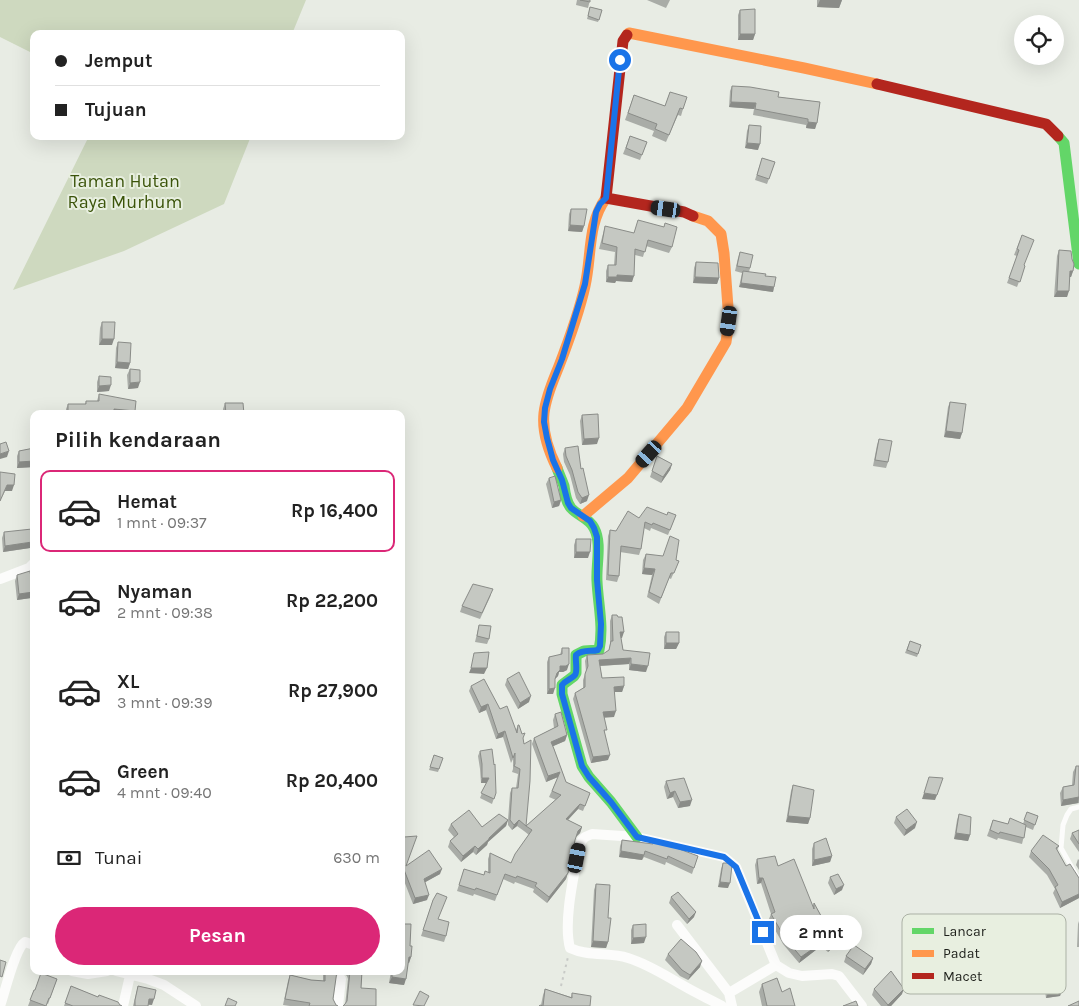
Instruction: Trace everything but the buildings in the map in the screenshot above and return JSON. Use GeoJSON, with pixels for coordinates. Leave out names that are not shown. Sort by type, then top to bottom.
{"type":"FeatureCollection","features":[{"type":"Feature","properties":{"kind":"street"},"geometry":{"type":"LineString","coordinates":[[637,837],[582,766],[562,694],[562,685],[576,673],[576,655],[583,651],[594,652],[600,646],[601,624],[597,580],[597,537],[590,521],[571,508],[568,503],[562,480],[553,460],[544,422],[545,408],[550,389],[562,359],[585,284],[596,212],[606,198],[623,41],[630,33],[814,70],[1046,124],[1064,143],[1079,264]]}},
{"type":"Feature","properties":{"kind":"street"},"geometry":{"type":"LineString","coordinates":[[582,516],[628,478],[687,408],[726,342],[729,321],[721,234],[708,221],[684,212],[606,198]]}},
{"type":"Feature","properties":{"kind":"street"},"geometry":{"type":"LineString","coordinates":[[0,579],[30,567]]}},
{"type":"Feature","properties":{"kind":"street"},"geometry":{"type":"LineString","coordinates":[[722,1006],[635,960],[613,955],[578,952],[570,948],[568,939],[569,909],[579,848],[585,837],[592,834],[637,837],[724,857],[736,867],[776,965],[789,973],[802,976],[836,974],[862,1006]]}},
{"type":"Feature","properties":{"kind":"street"},"geometry":{"type":"LineString","coordinates":[[677,925],[728,993],[732,1006]]}},
{"type":"Feature","properties":{"kind":"street"},"geometry":{"type":"LineString","coordinates":[[0,1006],[15,956],[22,943],[30,944]]}},
{"type":"Feature","properties":{"kind":"street"},"geometry":{"type":"LineString","coordinates":[[728,993],[776,965]]}},
{"type":"Feature","properties":{"kind":"street"},"geometry":{"type":"LineString","coordinates":[[123,1006],[131,975]]}},
{"type":"Feature","properties":{"kind":"street"},"geometry":{"type":"LineString","coordinates":[[137,975],[164,984],[196,1006]]}},
{"type":"Feature","properties":{"kind":"street"},"geometry":{"type":"LineString","coordinates":[[338,1006],[341,979]]}},
{"type":"Feature","properties":{"kind":"lane"},"geometry":{"type":"LineString","coordinates":[[1079,807],[1071,810],[1067,815],[1063,825],[1060,848],[1079,880]]}},
{"type":"Feature","properties":{"kind":"path"},"geometry":{"type":"LineString","coordinates":[[561,986],[570,948]]}},
{"type":"Feature","properties":{"kind":"green space"},"geometry":{"type":"Polygon","coordinates":[[[0,0],[306,0],[294,30],[30,30],[30,52],[0,37],[0,0]]]}},
{"type":"Feature","properties":{"kind":"green space","name":"Taman Hutan Raya Murhum"},"geometry":{"type":"Polygon","coordinates":[[[87,140],[249,140],[224,204],[124,251],[13,290],[87,140]]]}},
{"type":"Feature","properties":{"kind":"traffic: fast"},"geometry":{"type":"LineString","coordinates":[[1058,136],[1064,143],[1079,264]]}},
{"type":"Feature","properties":{"kind":"traffic: fast"},"geometry":{"type":"LineString","coordinates":[[557,468],[569,506],[589,522],[594,528],[598,540],[597,581],[601,624],[599,650],[584,651],[576,655],[576,673],[562,685],[562,694],[582,766],[637,837]]}},
{"type":"Feature","properties":{"kind":"traffic: slow"},"geometry":{"type":"LineString","coordinates":[[627,35],[629,33],[877,84]]}},
{"type":"Feature","properties":{"kind":"traffic: slow"},"geometry":{"type":"LineString","coordinates":[[557,468],[545,434],[545,407],[580,306],[587,275],[593,229],[600,208],[606,198]]}},
{"type":"Feature","properties":{"kind":"traffic: slow"},"geometry":{"type":"LineString","coordinates":[[583,516],[628,478],[687,408],[726,342],[729,321],[721,234],[708,221],[693,216]]}},
{"type":"Feature","properties":{"kind":"traffic: jam"},"geometry":{"type":"LineString","coordinates":[[627,35],[623,41],[606,198],[684,212],[693,216]]}},
{"type":"Feature","properties":{"kind":"traffic: jam"},"geometry":{"type":"LineString","coordinates":[[877,84],[1046,124],[1058,136]]}},
{"type":"Feature","properties":{"kind":"route"},"geometry":{"type":"LineString","coordinates":[[620,60],[606,198],[596,212],[585,284],[545,408],[544,422],[547,438],[568,503],[571,508],[590,521],[594,528],[598,545],[597,580],[601,624],[600,646],[594,652],[583,651],[576,655],[576,673],[566,680],[561,688],[582,766],[637,837],[724,857],[731,862],[736,867],[763,932]]}}]}
